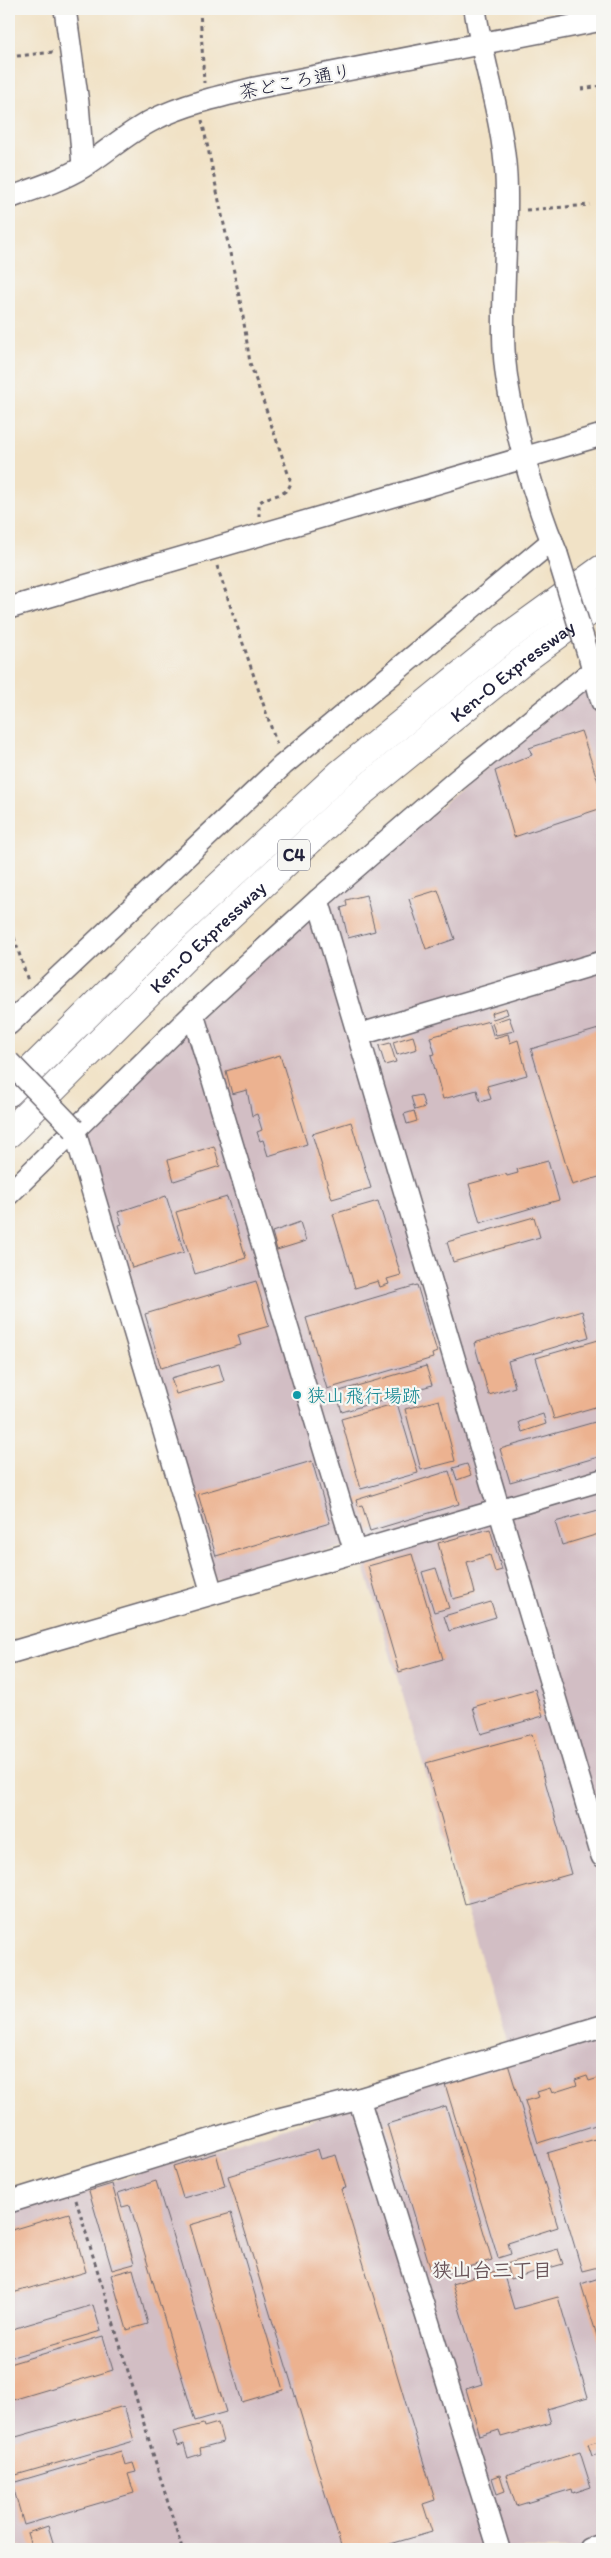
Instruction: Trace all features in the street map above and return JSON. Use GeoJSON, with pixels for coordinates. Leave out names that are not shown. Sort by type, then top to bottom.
{"type":"FeatureCollection","features":[{"type":"Feature","properties":{"kind":"highway","name":"Ken-O Expressway"},"geometry":{"type":"LineString","coordinates":[[9,1092],[172,930],[342,774],[505,639],[602,569]]}},
{"type":"Feature","properties":{"kind":"highway","name":"Ken-O Expressway"},"geometry":{"type":"LineString","coordinates":[[9,1133],[190,952],[358,795],[522,661],[602,602]]}},
{"type":"Feature","properties":{"kind":"street"},"geometry":{"type":"LineString","coordinates":[[65,9],[78,103],[83,166]]}},
{"type":"Feature","properties":{"kind":"street"},"geometry":{"type":"LineString","coordinates":[[475,9],[480,46],[502,138],[506,176],[504,350],[508,383],[525,458],[594,662],[602,702]]}},
{"type":"Feature","properties":{"kind":"street","name":"茶どころ通り"},"geometry":{"type":"LineString","coordinates":[[9,198],[51,183],[83,166],[116,141],[153,120],[202,101],[255,88],[480,46],[602,20]]}},
{"type":"Feature","properties":{"kind":"street"},"geometry":{"type":"LineString","coordinates":[[9,608],[602,435]]}},
{"type":"Feature","properties":{"kind":"street"},"geometry":{"type":"LineString","coordinates":[[9,1024],[33,999],[283,765],[555,548]]}},
{"type":"Feature","properties":{"kind":"street"},"geometry":{"type":"LineString","coordinates":[[9,1194],[193,1014],[318,900],[594,662]]}},
{"type":"Feature","properties":{"kind":"street"},"geometry":{"type":"LineString","coordinates":[[318,900],[602,1856]]}},
{"type":"Feature","properties":{"kind":"street"},"geometry":{"type":"LineString","coordinates":[[358,1035],[602,962]]}},
{"type":"Feature","properties":{"kind":"street"},"geometry":{"type":"LineString","coordinates":[[193,1014],[355,1552]]}},
{"type":"Feature","properties":{"kind":"street"},"geometry":{"type":"LineString","coordinates":[[9,1062],[74,1129],[212,1593]]}},
{"type":"Feature","properties":{"kind":"street"},"geometry":{"type":"LineString","coordinates":[[9,1653],[602,1480]]}},
{"type":"Feature","properties":{"kind":"street"},"geometry":{"type":"LineString","coordinates":[[9,2202],[271,2121],[359,2098],[602,2026]]}},
{"type":"Feature","properties":{"kind":"street"},"geometry":{"type":"LineString","coordinates":[[359,2098],[499,2549]]}},
{"type":"Feature","properties":{"kind":"street"},"geometry":{"type":"LineString","coordinates":[[590,2549],[602,2545]]}},
{"type":"Feature","properties":{"kind":"path"},"geometry":{"type":"LineString","coordinates":[[200,9],[202,101],[242,310],[250,363],[291,482],[289,489],[284,493],[259,503],[257,508],[263,534]]}},
{"type":"Feature","properties":{"kind":"path"},"geometry":{"type":"LineString","coordinates":[[9,57],[70,50]]}},
{"type":"Feature","properties":{"kind":"path"},"geometry":{"type":"LineString","coordinates":[[581,89],[602,86]]}},
{"type":"Feature","properties":{"kind":"path"},"geometry":{"type":"LineString","coordinates":[[506,212],[590,205]]}},
{"type":"Feature","properties":{"kind":"path"},"geometry":{"type":"LineString","coordinates":[[212,550],[283,765]]}},
{"type":"Feature","properties":{"kind":"path"},"geometry":{"type":"LineString","coordinates":[[9,922],[33,999]]}},
{"type":"Feature","properties":{"kind":"path"},"geometry":{"type":"LineString","coordinates":[[71,2183],[182,2549]]}},
{"type":"Feature","properties":{"kind":"shaded area"},"geometry":{"type":"Polygon","coordinates":[[[602,673],[602,2549],[22,2549],[21,2546],[9,2549],[9,2213],[511,2058],[357,1543],[215,1580],[82,1135],[202,1014],[360,873],[602,673]]]}},
{"type":"Feature","properties":{"kind":"building"},"geometry":{"type":"Polygon","coordinates":[[[581,731],[602,793],[602,808],[514,837],[495,771],[532,755],[529,748],[581,731]]]}},
{"type":"Feature","properties":{"kind":"building"},"geometry":{"type":"Polygon","coordinates":[[[438,890],[455,939],[426,949],[409,899],[438,890]]]}},
{"type":"Feature","properties":{"kind":"building"},"geometry":{"type":"Polygon","coordinates":[[[366,895],[375,931],[348,938],[341,908],[347,906],[346,900],[366,895]]]}},
{"type":"Feature","properties":{"kind":"building"},"geometry":{"type":"Polygon","coordinates":[[[506,1008],[508,1014],[493,1019],[491,1013],[506,1008]]]}},
{"type":"Feature","properties":{"kind":"building"},"geometry":{"type":"Polygon","coordinates":[[[509,1017],[514,1031],[496,1035],[492,1023],[509,1017]]]}},
{"type":"Feature","properties":{"kind":"building"},"geometry":{"type":"Polygon","coordinates":[[[489,1021],[494,1038],[508,1034],[510,1043],[518,1040],[527,1075],[487,1086],[491,1099],[480,1102],[477,1090],[443,1099],[431,1055],[435,1054],[430,1037],[489,1021]]]}},
{"type":"Feature","properties":{"kind":"building"},"geometry":{"type":"Polygon","coordinates":[[[602,1028],[602,1176],[572,1185],[531,1049],[602,1028]]]}},
{"type":"Feature","properties":{"kind":"building"},"geometry":{"type":"Polygon","coordinates":[[[413,1036],[417,1049],[397,1055],[393,1042],[413,1036]]]}},
{"type":"Feature","properties":{"kind":"building"},"geometry":{"type":"Polygon","coordinates":[[[390,1043],[396,1062],[385,1065],[379,1046],[390,1043]]]}},
{"type":"Feature","properties":{"kind":"building"},"geometry":{"type":"Polygon","coordinates":[[[280,1055],[307,1144],[268,1156],[263,1140],[260,1141],[257,1132],[262,1130],[257,1114],[252,1116],[247,1090],[232,1094],[226,1071],[280,1055]]]}},
{"type":"Feature","properties":{"kind":"building"},"geometry":{"type":"Polygon","coordinates":[[[421,1095],[425,1107],[415,1110],[411,1097],[421,1095]]]}},
{"type":"Feature","properties":{"kind":"building"},"geometry":{"type":"Polygon","coordinates":[[[414,1111],[417,1121],[407,1124],[404,1114],[414,1111]]]}},
{"type":"Feature","properties":{"kind":"building"},"geometry":{"type":"Polygon","coordinates":[[[351,1122],[371,1188],[332,1199],[312,1134],[351,1122]]]}},
{"type":"Feature","properties":{"kind":"building"},"geometry":{"type":"Polygon","coordinates":[[[214,1146],[220,1166],[174,1181],[168,1160],[214,1146]]]}},
{"type":"Feature","properties":{"kind":"building"},"geometry":{"type":"Polygon","coordinates":[[[548,1161],[559,1200],[480,1223],[469,1184],[506,1174],[507,1176],[518,1173],[517,1169],[548,1161]]]}},
{"type":"Feature","properties":{"kind":"building"},"geometry":{"type":"Polygon","coordinates":[[[166,1196],[184,1252],[132,1268],[119,1225],[122,1224],[118,1212],[166,1196]]]}},
{"type":"Feature","properties":{"kind":"building"},"geometry":{"type":"Polygon","coordinates":[[[227,1197],[246,1258],[195,1274],[176,1212],[227,1197]]]}},
{"type":"Feature","properties":{"kind":"building"},"geometry":{"type":"Polygon","coordinates":[[[378,1201],[401,1275],[387,1279],[389,1284],[380,1287],[378,1281],[355,1288],[333,1214],[378,1201]]]}},
{"type":"Feature","properties":{"kind":"building"},"geometry":{"type":"Polygon","coordinates":[[[534,1217],[540,1237],[453,1262],[447,1242],[534,1217]]]}},
{"type":"Feature","properties":{"kind":"building"},"geometry":{"type":"Polygon","coordinates":[[[300,1222],[306,1241],[277,1250],[272,1232],[300,1222]]]}},
{"type":"Feature","properties":{"kind":"building"},"geometry":{"type":"Polygon","coordinates":[[[256,1281],[269,1326],[238,1335],[241,1345],[161,1368],[145,1314],[256,1281]]]}},
{"type":"Feature","properties":{"kind":"building"},"geometry":{"type":"Polygon","coordinates":[[[417,1285],[437,1352],[432,1354],[433,1358],[327,1389],[306,1318],[417,1285]]]}},
{"type":"Feature","properties":{"kind":"building"},"geometry":{"type":"Polygon","coordinates":[[[582,1311],[589,1337],[508,1361],[515,1387],[489,1395],[474,1343],[582,1311]]]}},
{"type":"Feature","properties":{"kind":"building"},"geometry":{"type":"Polygon","coordinates":[[[602,1339],[602,1405],[554,1419],[536,1358],[602,1339]]]}},
{"type":"Feature","properties":{"kind":"building"},"geometry":{"type":"Polygon","coordinates":[[[219,1364],[224,1381],[176,1394],[171,1378],[219,1364]]]}},
{"type":"Feature","properties":{"kind":"building"},"geometry":{"type":"Polygon","coordinates":[[[426,1366],[432,1385],[342,1412],[336,1392],[426,1366]]]}},
{"type":"Feature","properties":{"kind":"building"},"geometry":{"type":"Polygon","coordinates":[[[439,1400],[455,1461],[421,1470],[405,1409],[439,1400]]]}},
{"type":"Feature","properties":{"kind":"building"},"geometry":{"type":"Polygon","coordinates":[[[397,1403],[418,1473],[361,1489],[341,1419],[397,1403]]]}},
{"type":"Feature","properties":{"kind":"building"},"geometry":{"type":"Polygon","coordinates":[[[543,1414],[546,1424],[522,1432],[519,1422],[543,1414]]]}},
{"type":"Feature","properties":{"kind":"building"},"geometry":{"type":"Polygon","coordinates":[[[602,1420],[602,1456],[510,1482],[500,1449],[602,1420]]]}},
{"type":"Feature","properties":{"kind":"building"},"geometry":{"type":"Polygon","coordinates":[[[312,1461],[330,1523],[216,1556],[198,1494],[312,1461]]]}},
{"type":"Feature","properties":{"kind":"building"},"geometry":{"type":"Polygon","coordinates":[[[467,1464],[471,1475],[457,1480],[453,1468],[467,1464]]]}},
{"type":"Feature","properties":{"kind":"building"},"geometry":{"type":"Polygon","coordinates":[[[449,1471],[459,1504],[370,1531],[362,1505],[358,1506],[356,1500],[449,1471]]]}},
{"type":"Feature","properties":{"kind":"building"},"geometry":{"type":"Polygon","coordinates":[[[602,1509],[602,1533],[562,1545],[555,1522],[602,1509]]]}},
{"type":"Feature","properties":{"kind":"building"},"geometry":{"type":"Polygon","coordinates":[[[490,1529],[502,1570],[495,1572],[490,1555],[467,1562],[475,1593],[453,1599],[438,1543],[490,1529]]]}},
{"type":"Feature","properties":{"kind":"building"},"geometry":{"type":"Polygon","coordinates":[[[412,1554],[443,1659],[399,1672],[368,1566],[412,1554]]]}},
{"type":"Feature","properties":{"kind":"building"},"geometry":{"type":"Polygon","coordinates":[[[436,1568],[449,1608],[434,1612],[422,1572],[436,1568]]]}},
{"type":"Feature","properties":{"kind":"building"},"geometry":{"type":"Polygon","coordinates":[[[491,1602],[496,1617],[449,1631],[444,1616],[491,1602]]]}},
{"type":"Feature","properties":{"kind":"building"},"geometry":{"type":"Polygon","coordinates":[[[535,1689],[543,1716],[481,1734],[473,1707],[535,1689]]]}},
{"type":"Feature","properties":{"kind":"building"},"geometry":{"type":"Polygon","coordinates":[[[532,1734],[571,1874],[465,1904],[426,1763],[532,1734]]]}},
{"type":"Feature","properties":{"kind":"building"},"geometry":{"type":"Polygon","coordinates":[[[508,2064],[558,2227],[508,2243],[511,2254],[498,2258],[445,2084],[508,2064]]]}},
{"type":"Feature","properties":{"kind":"building"},"geometry":{"type":"Polygon","coordinates":[[[587,2076],[589,2081],[602,2077],[602,2123],[538,2143],[525,2101],[539,2097],[537,2092],[550,2088],[552,2093],[577,2085],[575,2080],[587,2076]]]}},
{"type":"Feature","properties":{"kind":"building"},"geometry":{"type":"Polygon","coordinates":[[[446,2106],[492,2260],[433,2277],[387,2124],[446,2106]]]}},
{"type":"Feature","properties":{"kind":"building"},"geometry":{"type":"Polygon","coordinates":[[[602,2137],[602,2266],[582,2271],[547,2153],[602,2137]]]}},
{"type":"Feature","properties":{"kind":"building"},"geometry":{"type":"Polygon","coordinates":[[[318,2149],[321,2159],[336,2155],[346,2188],[341,2189],[435,2500],[423,2504],[432,2532],[373,2549],[342,2549],[228,2176],[318,2149]]]}},
{"type":"Feature","properties":{"kind":"building"},"geometry":{"type":"Polygon","coordinates":[[[216,2153],[225,2186],[183,2198],[173,2166],[216,2153]]]}},
{"type":"Feature","properties":{"kind":"building"},"geometry":{"type":"Polygon","coordinates":[[[156,2181],[226,2412],[195,2421],[130,2205],[122,2207],[118,2193],[156,2181]]]}},
{"type":"Feature","properties":{"kind":"building"},"geometry":{"type":"Polygon","coordinates":[[[112,2184],[134,2264],[112,2270],[89,2191],[112,2184]]]}},
{"type":"Feature","properties":{"kind":"building"},"geometry":{"type":"Polygon","coordinates":[[[69,2213],[86,2272],[9,2294],[9,2231],[69,2213]]]}},
{"type":"Feature","properties":{"kind":"building"},"geometry":{"type":"Polygon","coordinates":[[[231,2213],[283,2390],[242,2402],[190,2225],[231,2213]]]}},
{"type":"Feature","properties":{"kind":"building"},"geometry":{"type":"Polygon","coordinates":[[[558,2249],[563,2264],[510,2279],[506,2264],[558,2249]]]}},
{"type":"Feature","properties":{"kind":"building"},"geometry":{"type":"Polygon","coordinates":[[[133,2269],[148,2324],[127,2330],[111,2275],[133,2269]]]}},
{"type":"Feature","properties":{"kind":"building"},"geometry":{"type":"Polygon","coordinates":[[[502,2269],[514,2309],[558,2297],[588,2397],[547,2409],[551,2423],[501,2437],[499,2430],[480,2436],[466,2389],[482,2384],[452,2284],[502,2269]]]}},
{"type":"Feature","properties":{"kind":"building"},"geometry":{"type":"Polygon","coordinates":[[[602,2277],[602,2352],[581,2284],[602,2277]]]}},
{"type":"Feature","properties":{"kind":"building"},"geometry":{"type":"Polygon","coordinates":[[[93,2305],[101,2331],[9,2358],[9,2330],[93,2305]]]}},
{"type":"Feature","properties":{"kind":"building"},"geometry":{"type":"Polygon","coordinates":[[[103,2336],[113,2370],[9,2401],[9,2364],[103,2336]]]}},
{"type":"Feature","properties":{"kind":"building"},"geometry":{"type":"Polygon","coordinates":[[[124,2406],[134,2441],[9,2477],[9,2439],[124,2406]]]}},
{"type":"Feature","properties":{"kind":"building"},"geometry":{"type":"Polygon","coordinates":[[[218,2423],[223,2442],[200,2448],[201,2454],[188,2458],[184,2444],[178,2446],[173,2432],[203,2424],[204,2427],[218,2423]]]}},
{"type":"Feature","properties":{"kind":"building"},"geometry":{"type":"Polygon","coordinates":[[[602,2440],[602,2453],[592,2456],[588,2444],[602,2440]]]}},
{"type":"Feature","properties":{"kind":"building"},"geometry":{"type":"Polygon","coordinates":[[[121,2451],[125,2465],[133,2463],[136,2472],[128,2474],[134,2493],[24,2525],[12,2483],[121,2451]]]}},
{"type":"Feature","properties":{"kind":"building"},"geometry":{"type":"Polygon","coordinates":[[[580,2452],[591,2487],[573,2493],[572,2489],[516,2506],[506,2475],[580,2452]]]}},
{"type":"Feature","properties":{"kind":"building"},"geometry":{"type":"Polygon","coordinates":[[[500,2475],[505,2491],[497,2494],[492,2478],[500,2475]]]}},
{"type":"Feature","properties":{"kind":"building"},"geometry":{"type":"Polygon","coordinates":[[[48,2526],[55,2549],[32,2549],[27,2533],[48,2526]]]}},
{"type":"Feature","properties":{"kind":"place","name":"狭山飛行場跡"},"geometry":{"type":"Point","coordinates":[297,1395]}},
{"type":"Feature","properties":{"kind":"district","name":"狭山台三丁目"},"geometry":{"type":"Point","coordinates":[492,2270]}}]}
